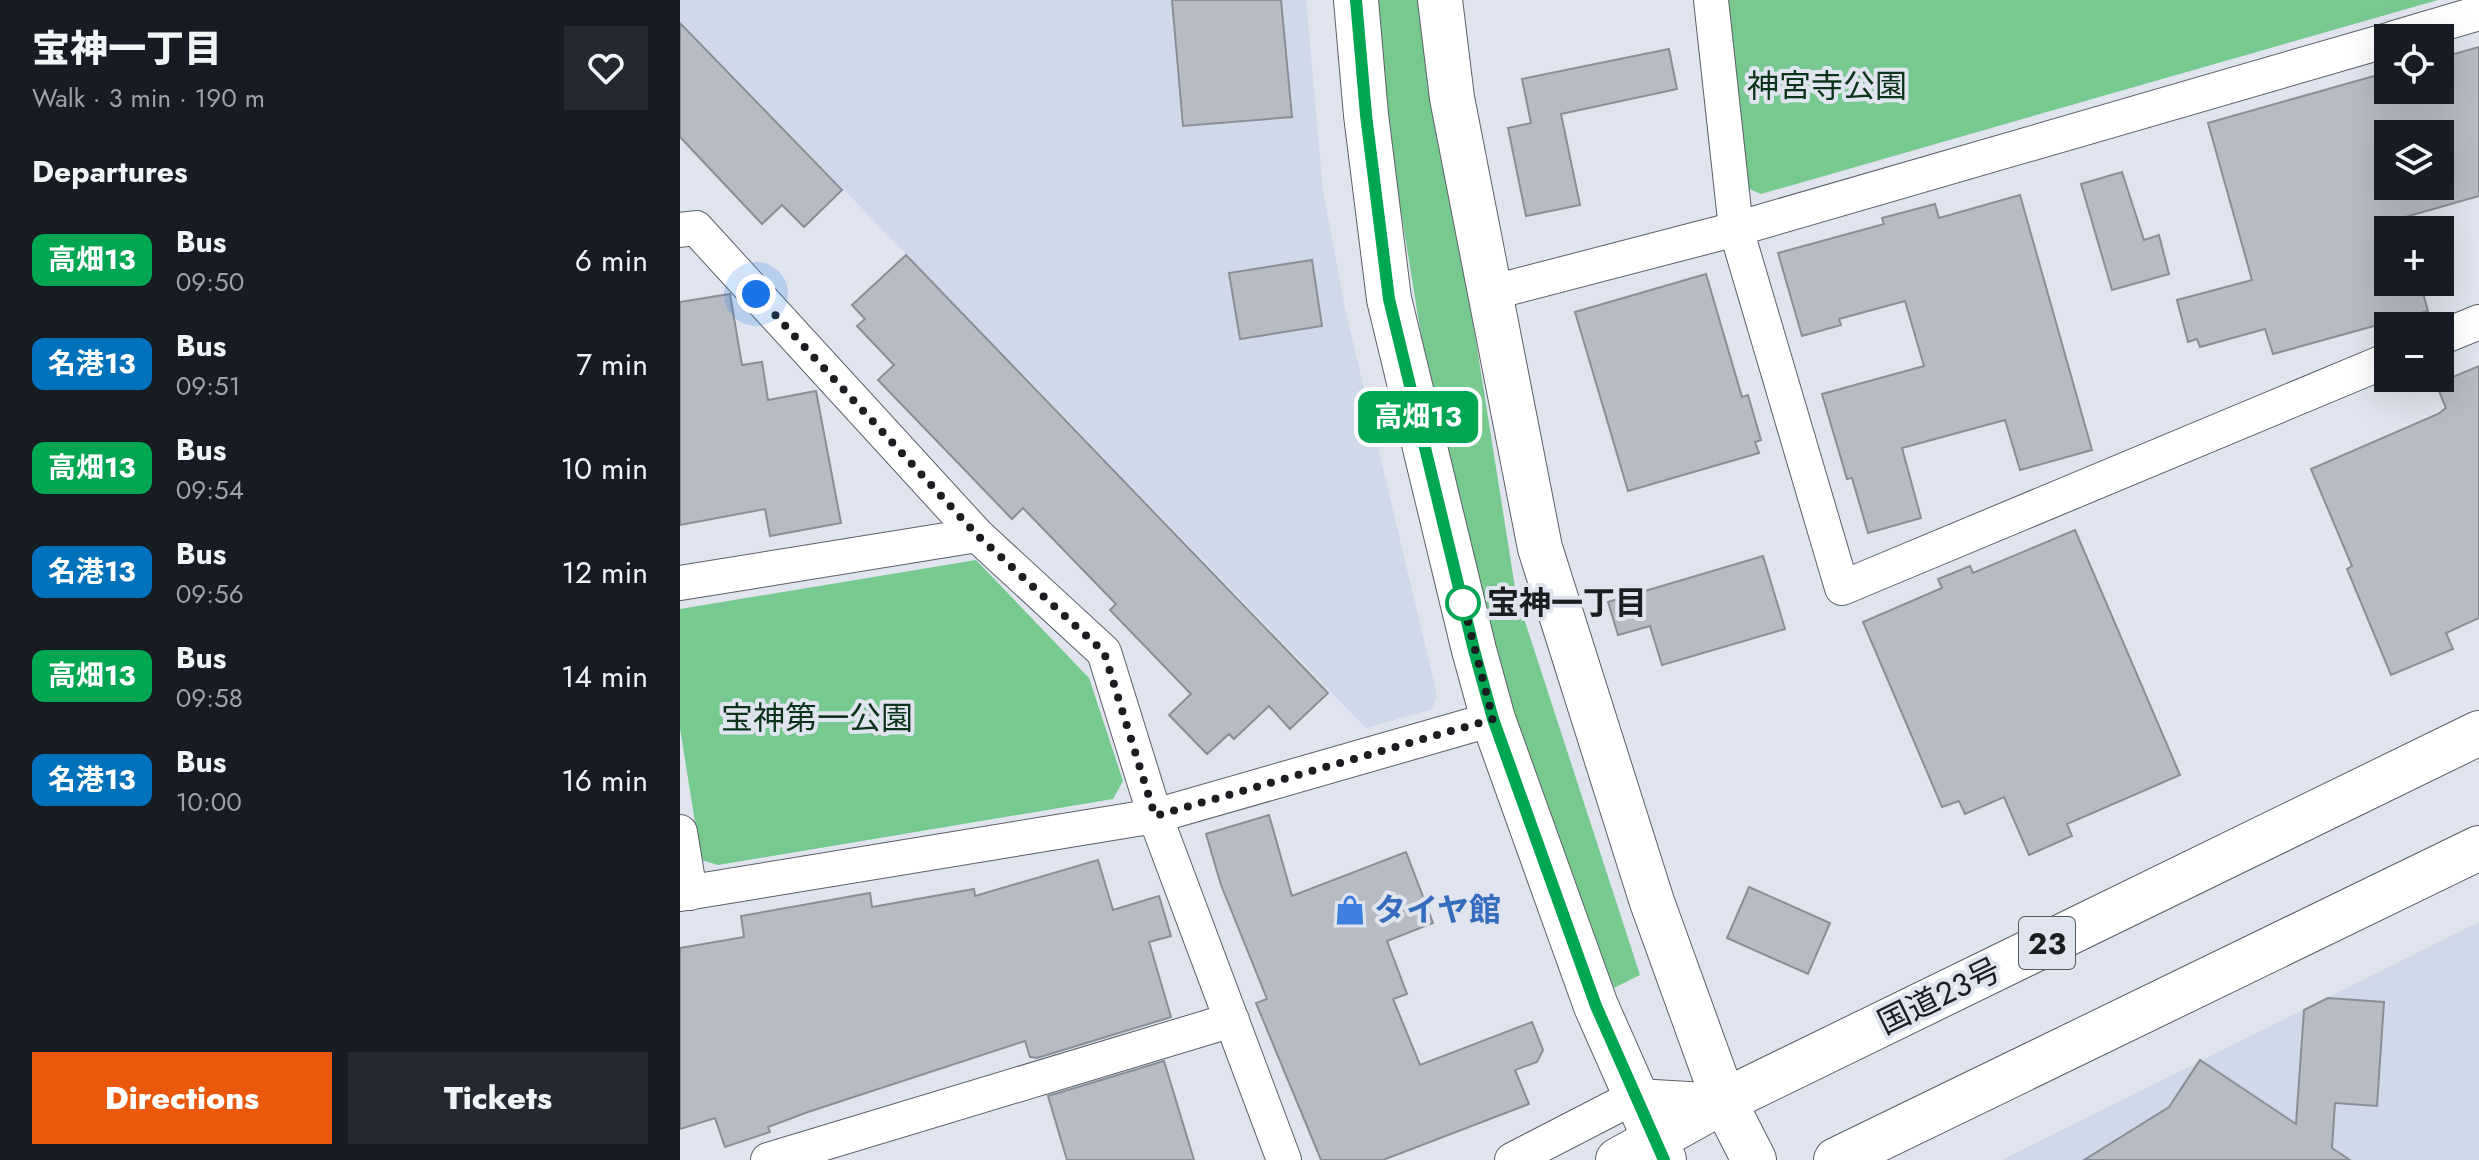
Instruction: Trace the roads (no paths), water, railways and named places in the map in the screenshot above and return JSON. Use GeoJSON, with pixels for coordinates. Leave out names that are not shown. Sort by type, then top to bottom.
{"type":"FeatureCollection","features":[{"type":"Feature","properties":{"kind":"main road"},"geometry":{"type":"LineString","coordinates":[[1356,0],[1366,115],[1389,299],[1493,719],[1596,1006],[1636,1096],[1646,1153]]}},
{"type":"Feature","properties":{"kind":"main road"},"geometry":{"type":"LineString","coordinates":[[1440,0],[1452,98],[1540,548],[1652,902],[1724,1101],[1754,1160]]}},
{"type":"Feature","properties":{"kind":"main road","name":"国道23号"},"geometry":{"type":"LineString","coordinates":[[1646,1153],[1724,1101],[2479,733]]}},
{"type":"Feature","properties":{"kind":"main road"},"geometry":{"type":"LineString","coordinates":[[1836,1160],[2479,848]]}},
{"type":"Feature","properties":{"kind":"street"},"geometry":{"type":"LineString","coordinates":[[1711,0],[1736,229],[1842,588],[2374,366]]}},
{"type":"Feature","properties":{"kind":"street"},"geometry":{"type":"LineString","coordinates":[[2442,24],[2479,13]]}},
{"type":"Feature","properties":{"kind":"street"},"geometry":{"type":"LineString","coordinates":[[1490,293],[1736,229],[2374,44]]}},
{"type":"Feature","properties":{"kind":"street"},"geometry":{"type":"LineString","coordinates":[[685,223],[977,535],[1104,652],[1155,816],[1284,1160]]}},
{"type":"Feature","properties":{"kind":"street"},"geometry":{"type":"LineString","coordinates":[[2454,332],[2479,322]]}},
{"type":"Feature","properties":{"kind":"street"},"geometry":{"type":"LineString","coordinates":[[680,583],[977,535]]}},
{"type":"Feature","properties":{"kind":"street"},"geometry":{"type":"LineString","coordinates":[[680,832],[685,894],[1155,816],[1493,719]]}},
{"type":"Feature","properties":{"kind":"street"},"geometry":{"type":"LineString","coordinates":[[768,1160],[1232,1020]]}},
{"type":"Feature","properties":{"kind":"street"},"geometry":{"type":"LineString","coordinates":[[1512,1160],[1636,1096],[1724,1101]]}},
{"type":"Feature","properties":{"kind":"place","name":"宝神一丁目"},"geometry":{"type":"Point","coordinates":[1463,603]}},
{"type":"Feature","properties":{"kind":"place","name":"タイヤ館"},"geometry":{"type":"Point","coordinates":[1350,910]}},
{"type":"Feature","properties":{"kind":"park label","name":"神宮寺公園"},"geometry":{"type":"Point","coordinates":[1827,86]}},
{"type":"Feature","properties":{"kind":"park label","name":"宝神第一公園"},"geometry":{"type":"Point","coordinates":[817,718]}}]}
